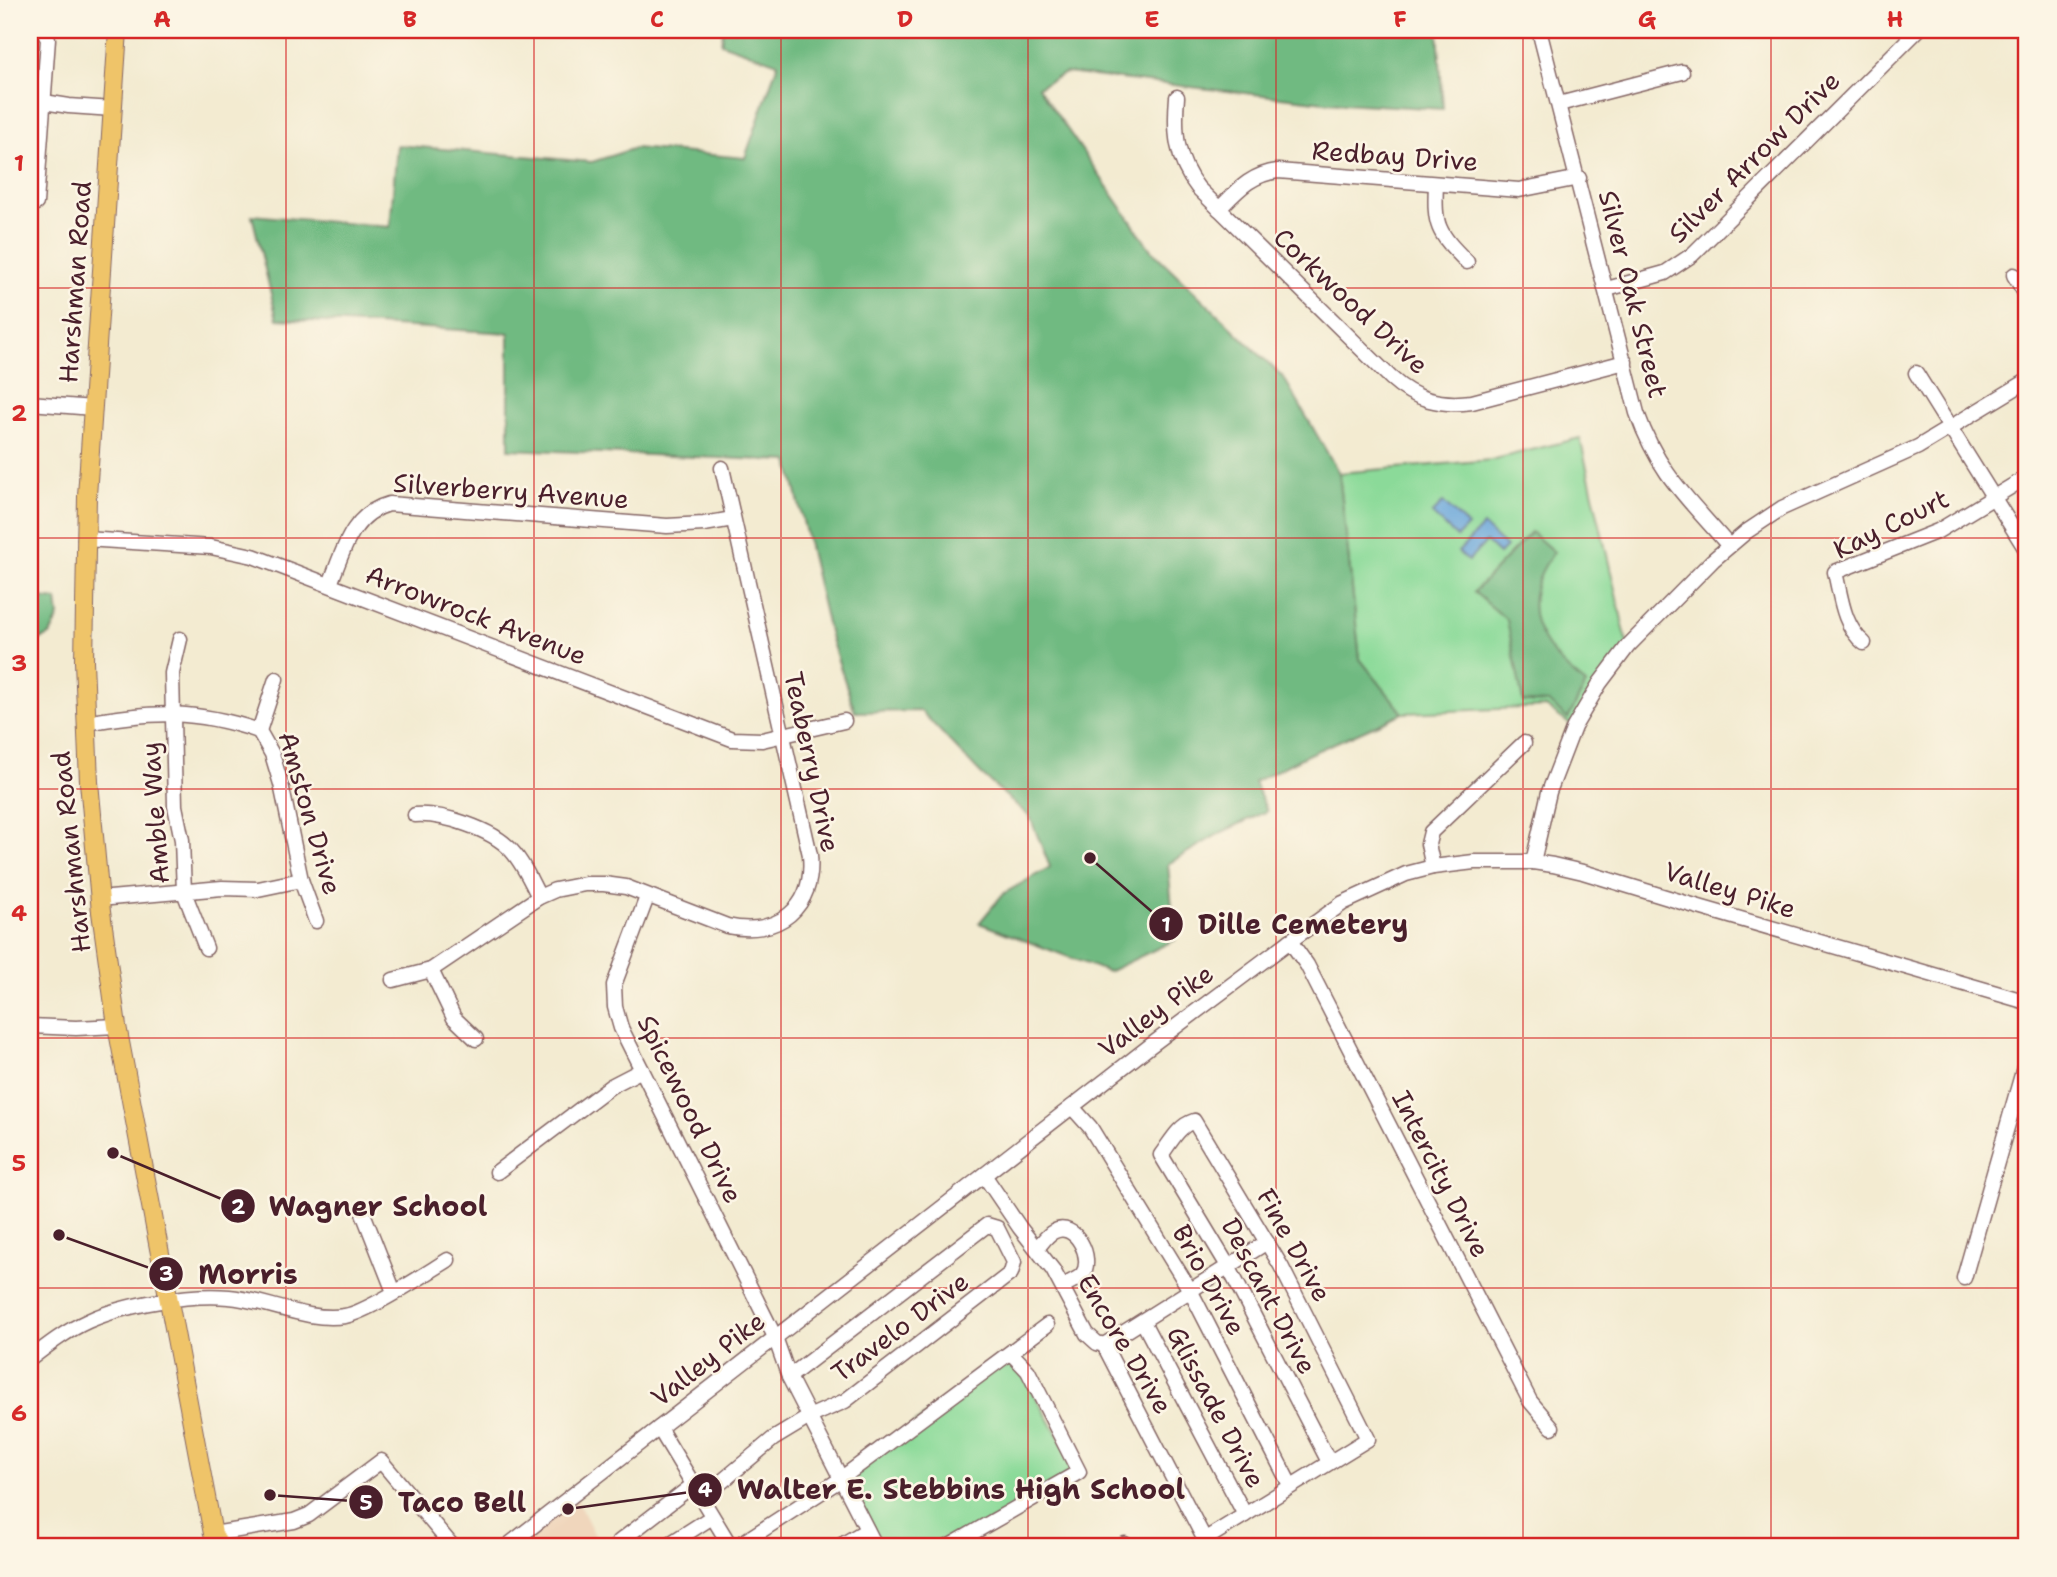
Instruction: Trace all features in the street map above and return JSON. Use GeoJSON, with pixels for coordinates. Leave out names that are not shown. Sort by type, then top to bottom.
{"type":"FeatureCollection","features":[{"type":"Feature","properties":{"kind":"main road","name":"Harshman Road"},"geometry":{"type":"LineString","coordinates":[[118,30],[85,539],[86,723],[99,899],[117,1026],[215,1543]]}},
{"type":"Feature","properties":{"kind":"street"},"geometry":{"type":"LineString","coordinates":[[36,202],[35,161],[44,102],[48,39],[44,32],[39,30]]}},
{"type":"Feature","properties":{"kind":"street","name":"Silver Oak Street"},"geometry":{"type":"LineString","coordinates":[[1539,30],[1637,413],[1655,456],[1689,504],[1729,546]]}},
{"type":"Feature","properties":{"kind":"street","name":"Silver Arrow Drive"},"geometry":{"type":"LineString","coordinates":[[1607,289],[1665,273],[1692,255],[1918,30]]}},
{"type":"Feature","properties":{"kind":"street"},"geometry":{"type":"LineString","coordinates":[[1559,104],[1682,72]]}},
{"type":"Feature","properties":{"kind":"street","name":"Corkwood Drive"},"geometry":{"type":"LineString","coordinates":[[1177,97],[1175,128],[1180,156],[1190,178],[1391,378],[1410,393],[1446,404],[1472,402],[1625,362]]}},
{"type":"Feature","properties":{"kind":"street"},"geometry":{"type":"LineString","coordinates":[[44,102],[113,109]]}},
{"type":"Feature","properties":{"kind":"street","name":"Redbay Drive"},"geometry":{"type":"LineString","coordinates":[[1219,209],[1250,179],[1268,172],[1519,190],[1579,178]]}},
{"type":"Feature","properties":{"kind":"street"},"geometry":{"type":"LineString","coordinates":[[1436,184],[1436,222],[1447,243],[1467,262]]}},
{"type":"Feature","properties":{"kind":"street"},"geometry":{"type":"LineString","coordinates":[[2014,275],[2027,296]]}},
{"type":"Feature","properties":{"kind":"street"},"geometry":{"type":"LineString","coordinates":[[1916,373],[2027,551]]}},
{"type":"Feature","properties":{"kind":"street"},"geometry":{"type":"LineString","coordinates":[[1533,862],[1558,767],[1574,727],[1600,683],[1647,626],[1729,546],[1763,519],[1782,508],[1888,462],[2027,381]]}},
{"type":"Feature","properties":{"kind":"street"},"geometry":{"type":"LineString","coordinates":[[30,403],[93,408]]}},
{"type":"Feature","properties":{"kind":"street","name":"Teaberry Drive"},"geometry":{"type":"LineString","coordinates":[[393,980],[432,970],[539,897],[570,886],[604,884],[626,887],[727,926],[742,929],[775,925],[796,908],[807,890],[811,866],[722,468]]}},
{"type":"Feature","properties":{"kind":"street"},"geometry":{"type":"LineString","coordinates":[[1994,497],[2027,477]]}},
{"type":"Feature","properties":{"kind":"street","name":"Kay Court"},"geometry":{"type":"LineString","coordinates":[[1864,643],[1853,634],[1847,622],[1835,572],[1912,542],[1960,519],[1994,497]]}},
{"type":"Feature","properties":{"kind":"street","name":"Silverberry Avenue"},"geometry":{"type":"LineString","coordinates":[[330,584],[357,524],[371,511],[389,504],[667,526],[733,519]]}},
{"type":"Feature","properties":{"kind":"street","name":"Arrowrock Avenue"},"geometry":{"type":"LineString","coordinates":[[85,539],[211,547],[232,551],[330,584],[720,736],[749,740],[844,721]]}},
{"type":"Feature","properties":{"kind":"street","name":"Amble Way"},"geometry":{"type":"LineString","coordinates":[[180,639],[172,673],[175,806],[182,840],[184,892],[206,948]]}},
{"type":"Feature","properties":{"kind":"street","name":"Amston Drive"},"geometry":{"type":"LineString","coordinates":[[276,679],[259,731],[272,754],[301,880],[316,921]]}},
{"type":"Feature","properties":{"kind":"street","name":"Amble Way"},"geometry":{"type":"LineString","coordinates":[[86,723],[116,717],[173,713],[225,719],[259,731]]}},
{"type":"Feature","properties":{"kind":"street"},"geometry":{"type":"LineString","coordinates":[[1433,867],[1428,844],[1431,832],[1524,743]]}},
{"type":"Feature","properties":{"kind":"street"},"geometry":{"type":"LineString","coordinates":[[415,815],[438,816],[475,828],[502,841],[516,856],[539,897]]}},
{"type":"Feature","properties":{"kind":"street","name":"Valley Pike"},"geometry":{"type":"LineString","coordinates":[[506,1547],[1290,941],[1343,902],[1406,874],[1433,867],[1474,862],[1533,862],[1583,872],[2027,1002]]}},
{"type":"Feature","properties":{"kind":"street"},"geometry":{"type":"LineString","coordinates":[[99,899],[222,888],[258,889],[301,880]]}},
{"type":"Feature","properties":{"kind":"street","name":"Spicewood Drive"},"geometry":{"type":"LineString","coordinates":[[647,897],[617,974],[614,996],[621,1028],[775,1337],[789,1377],[876,1547]]}},
{"type":"Feature","properties":{"kind":"street","name":"Intercity Drive"},"geometry":{"type":"LineString","coordinates":[[1290,941],[1307,965],[1530,1401],[1552,1427]]}},
{"type":"Feature","properties":{"kind":"street"},"geometry":{"type":"LineString","coordinates":[[432,970],[454,1018],[476,1040]]}},
{"type":"Feature","properties":{"kind":"street"},"geometry":{"type":"LineString","coordinates":[[30,1026],[117,1026]]}},
{"type":"Feature","properties":{"kind":"street"},"geometry":{"type":"LineString","coordinates":[[1964,1278],[2027,1057]]}},
{"type":"Feature","properties":{"kind":"street"},"geometry":{"type":"LineString","coordinates":[[497,1172],[611,1086],[642,1070]]}},
{"type":"Feature","properties":{"kind":"street","name":"Brio Drive"},"geometry":{"type":"LineString","coordinates":[[1072,1107],[1090,1128],[1190,1290],[1290,1485]]}},
{"type":"Feature","properties":{"kind":"street","name":"Fine Drive"},"geometry":{"type":"LineString","coordinates":[[1161,1155],[1180,1128],[1194,1121],[1267,1242],[1368,1439],[1329,1462]]}},
{"type":"Feature","properties":{"kind":"street","name":"Descant Drive"},"geometry":{"type":"LineString","coordinates":[[1161,1155],[1228,1266],[1329,1462]]}},
{"type":"Feature","properties":{"kind":"street","name":"Encore Drive"},"geometry":{"type":"LineString","coordinates":[[984,1175],[1063,1286],[1087,1334],[1097,1343],[1104,1345],[1206,1543]]}},
{"type":"Feature","properties":{"kind":"street"},"geometry":{"type":"LineString","coordinates":[[363,1213],[394,1292]]}},
{"type":"Feature","properties":{"kind":"street","name":"Travelo Drive"},"geometry":{"type":"LineString","coordinates":[[701,1499],[773,1439],[811,1416],[845,1401],[1011,1273],[1014,1262],[997,1228],[987,1225],[789,1377]]}},
{"type":"Feature","properties":{"kind":"street"},"geometry":{"type":"LineString","coordinates":[[1037,1248],[1052,1232],[1060,1230],[1070,1231],[1081,1243],[1084,1270],[1081,1276],[1063,1286]]}},
{"type":"Feature","properties":{"kind":"street"},"geometry":{"type":"LineString","coordinates":[[1104,1345],[1267,1242]]}},
{"type":"Feature","properties":{"kind":"street"},"geometry":{"type":"LineString","coordinates":[[30,1359],[55,1339],[88,1321],[123,1309],[169,1300],[228,1297],[313,1314],[345,1316],[362,1310],[448,1261]]}},
{"type":"Feature","properties":{"kind":"street","name":"Glissade Drive"},"geometry":{"type":"LineString","coordinates":[[1143,1322],[1245,1515]]}},
{"type":"Feature","properties":{"kind":"street"},"geometry":{"type":"LineString","coordinates":[[659,1428],[712,1517],[734,1547],[791,1514],[1046,1325]]}},
{"type":"Feature","properties":{"kind":"street"},"geometry":{"type":"LineString","coordinates":[[948,1547],[1079,1472],[1028,1371],[1011,1353]]}},
{"type":"Feature","properties":{"kind":"street"},"geometry":{"type":"LineString","coordinates":[[215,1543],[309,1515],[381,1461],[453,1547]]}},
{"type":"Feature","properties":{"kind":"street"},"geometry":{"type":"LineString","coordinates":[[1206,1543],[1290,1485],[1329,1462]]}},
{"type":"Feature","properties":{"kind":"street"},"geometry":{"type":"LineString","coordinates":[[620,1544],[693,1485]]}},
{"type":"Feature","properties":{"kind":"street"},"geometry":{"type":"LineString","coordinates":[[665,1547],[712,1517]]}},
{"type":"Feature","properties":{"kind":"street"},"geometry":{"type":"LineString","coordinates":[[838,1547],[867,1530]]}},
{"type":"Feature","properties":{"kind":"shaded area"},"geometry":{"type":"Polygon","coordinates":[[[574,1494],[601,1547],[506,1547],[574,1494]]]}},
{"type":"Feature","properties":{"kind":"green space"},"geometry":{"type":"Polygon","coordinates":[[[723,30],[1438,30],[1443,109],[1325,102],[1066,73],[1038,87],[1151,250],[1284,378],[1339,473],[1360,659],[1403,713],[1307,755],[1254,782],[1267,811],[1222,832],[1168,864],[1175,940],[1108,972],[979,923],[1003,894],[1050,867],[1030,817],[981,774],[921,711],[855,712],[830,636],[789,461],[509,449],[509,333],[277,319],[252,215],[390,227],[397,145],[592,162],[635,148],[745,158],[778,63],[721,43],[723,30]]]}},
{"type":"Feature","properties":{"kind":"green space"},"geometry":{"type":"Polygon","coordinates":[[[1580,438],[1628,646],[1574,727],[1546,707],[1403,713],[1360,659],[1339,473],[1491,460],[1580,438]]]}},
{"type":"Feature","properties":{"kind":"green space"},"geometry":{"type":"Polygon","coordinates":[[[1531,532],[1554,552],[1535,590],[1533,608],[1537,625],[1555,656],[1586,684],[1568,719],[1549,703],[1523,702],[1507,620],[1474,592],[1531,532]]]}},
{"type":"Feature","properties":{"kind":"green space"},"geometry":{"type":"Polygon","coordinates":[[[30,597],[57,600],[59,616],[50,635],[30,644],[30,597]]]}},
{"type":"Feature","properties":{"kind":"green space"},"geometry":{"type":"Polygon","coordinates":[[[1011,1353],[1079,1472],[945,1547],[876,1547],[841,1478],[1011,1353]]]}},
{"type":"Feature","properties":{"kind":"water"},"geometry":{"type":"Polygon","coordinates":[[[1443,502],[1468,526],[1457,537],[1432,514],[1443,502]]]}},
{"type":"Feature","properties":{"kind":"water"},"geometry":{"type":"Polygon","coordinates":[[[1483,526],[1506,547],[1499,554],[1486,542],[1468,561],[1458,552],[1483,526]]]}},
{"type":"Feature","properties":{"kind":"place","name":"Dille Cemetery"},"geometry":{"type":"Point","coordinates":[1090,858]}},
{"type":"Feature","properties":{"kind":"place","name":"Wagner School"},"geometry":{"type":"Point","coordinates":[113,1153]}},
{"type":"Feature","properties":{"kind":"place","name":"Morris"},"geometry":{"type":"Point","coordinates":[59,1235]}},
{"type":"Feature","properties":{"kind":"place","name":"Taco Bell"},"geometry":{"type":"Point","coordinates":[270,1495]}},
{"type":"Feature","properties":{"kind":"place","name":"Walter E. Stebbins High School"},"geometry":{"type":"Point","coordinates":[568,1509]}}]}
